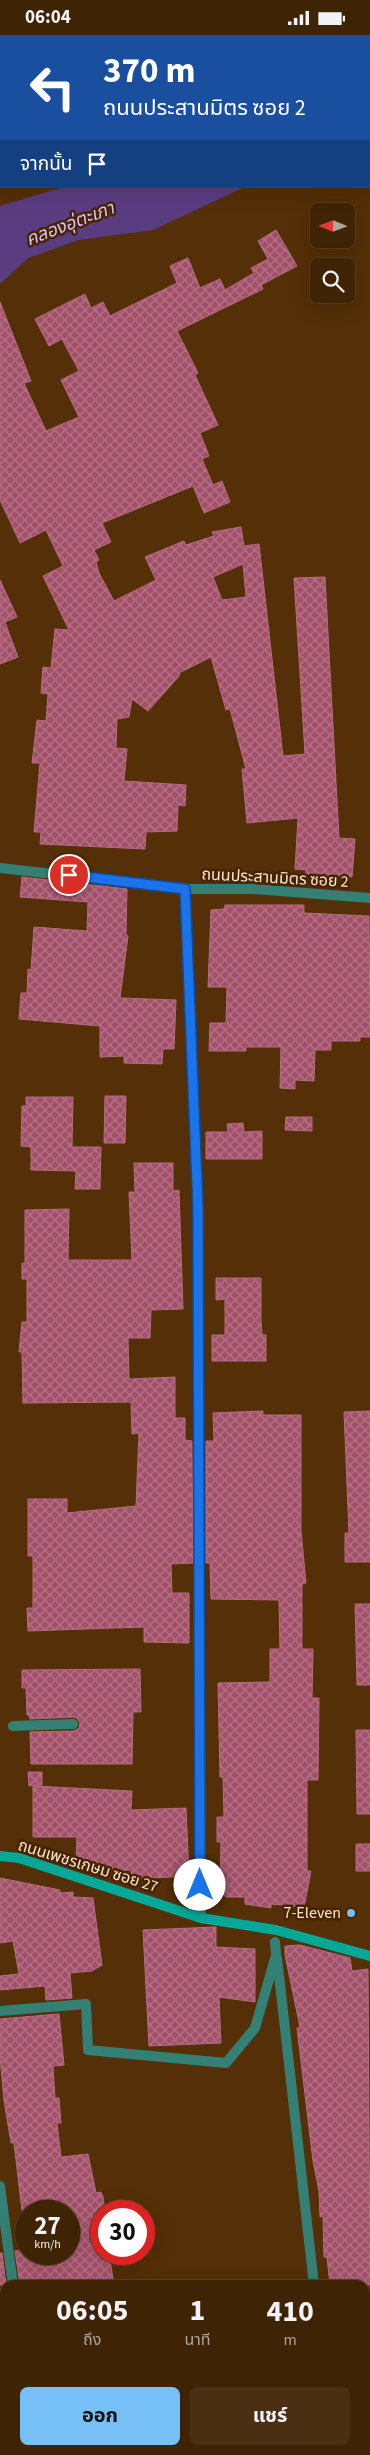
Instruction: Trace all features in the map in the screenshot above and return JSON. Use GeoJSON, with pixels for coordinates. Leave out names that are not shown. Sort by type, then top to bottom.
{"type":"FeatureCollection","features":[{"type":"Feature","properties":{"kind":"street","name":"ถนนประสานมิตร ซอย 2"},"geometry":{"type":"LineString","coordinates":[[0,868],[185,889],[253,889],[370,898]]}},
{"type":"Feature","properties":{"kind":"street"},"geometry":{"type":"LineString","coordinates":[[185,889],[198,1208],[201,1917]]}},
{"type":"Feature","properties":{"kind":"street"},"geometry":{"type":"LineString","coordinates":[[13,1726],[73,1724]]}},
{"type":"Feature","properties":{"kind":"street","name":"ถนนเพชรเกษม ซอย 27"},"geometry":{"type":"LineString","coordinates":[[0,1855],[19,1858],[201,1917],[276,1930],[370,1956]]}},
{"type":"Feature","properties":{"kind":"street"},"geometry":{"type":"LineString","coordinates":[[0,2011],[86,2004],[88,2051],[226,2063],[255,2028],[276,1955],[276,1930]]}},
{"type":"Feature","properties":{"kind":"street"},"geometry":{"type":"LineString","coordinates":[[275,1942],[313,2280]]}},
{"type":"Feature","properties":{"kind":"street"},"geometry":{"type":"LineString","coordinates":[[0,2186],[3,2240],[12,2280]]}},
{"type":"Feature","properties":{"kind":"water","name":"คลองอุ่ตะเภา"},"geometry":{"type":"Polygon","coordinates":[[[64,187],[245,187],[153,230],[79,240],[28,258],[0,284],[0,206],[64,187]]]}},
{"type":"Feature","properties":{"kind":"building"},"geometry":{"type":"Polygon","coordinates":[[[276,230],[297,266],[261,285],[263,289],[177,331],[198,373],[195,375],[218,425],[200,433],[209,456],[202,459],[213,485],[222,481],[230,502],[204,513],[193,486],[102,523],[111,542],[94,550],[99,560],[96,562],[99,573],[114,601],[156,580],[145,557],[184,541],[186,545],[214,536],[212,532],[241,527],[244,546],[259,544],[283,756],[305,754],[294,578],[325,577],[339,838],[355,839],[352,877],[306,874],[306,870],[295,869],[298,818],[247,823],[242,769],[246,769],[230,709],[226,710],[211,657],[179,673],[180,675],[148,711],[132,699],[129,717],[117,719],[116,748],[127,749],[124,781],[186,785],[185,806],[178,805],[177,831],[146,832],[145,849],[40,844],[41,832],[34,832],[40,763],[32,763],[37,720],[46,721],[48,694],[41,693],[43,667],[51,668],[55,629],[69,630],[43,576],[63,566],[46,530],[20,543],[0,500],[0,302],[31,381],[24,383],[46,431],[79,417],[61,380],[79,371],[62,339],[49,346],[35,319],[85,294],[91,308],[103,302],[110,316],[177,283],[170,266],[188,258],[200,288],[220,279],[225,290],[254,273],[251,268],[268,259],[258,241],[276,230]],[[243,564],[213,577],[222,600],[246,597],[243,564]]]}},
{"type":"Feature","properties":{"kind":"building"},"geometry":{"type":"Polygon","coordinates":[[[0,580],[17,617],[5,622],[18,657],[0,664],[0,580]]]}},
{"type":"Feature","properties":{"kind":"building"},"geometry":{"type":"Polygon","coordinates":[[[22,877],[127,889],[126,935],[128,936],[120,998],[176,1000],[174,1049],[163,1049],[162,1064],[124,1063],[124,1056],[100,1057],[100,1026],[19,1019],[21,993],[27,993],[28,969],[31,970],[34,927],[87,931],[88,902],[20,897],[22,877]]]}},
{"type":"Feature","properties":{"kind":"building"},"geometry":{"type":"Polygon","coordinates":[[[225,905],[304,905],[304,913],[369,916],[370,1037],[360,1037],[360,1041],[331,1041],[331,1050],[315,1050],[314,1081],[295,1080],[295,1089],[280,1088],[281,1047],[246,1047],[246,1051],[209,1051],[210,1023],[226,1023],[227,987],[208,987],[211,910],[224,909],[225,905]]]}},
{"type":"Feature","properties":{"kind":"building"},"geometry":{"type":"Polygon","coordinates":[[[105,1096],[126,1096],[125,1143],[104,1143],[105,1096]]]}},
{"type":"Feature","properties":{"kind":"building"},"geometry":{"type":"Polygon","coordinates":[[[26,1097],[73,1097],[72,1147],[101,1147],[100,1189],[75,1189],[76,1171],[31,1170],[31,1147],[21,1146],[22,1106],[26,1106],[26,1097]]]}},
{"type":"Feature","properties":{"kind":"building"},"geometry":{"type":"Polygon","coordinates":[[[286,1117],[312,1117],[312,1131],[285,1130],[286,1117]]]}},
{"type":"Feature","properties":{"kind":"building"},"geometry":{"type":"Polygon","coordinates":[[[243,1123],[244,1132],[262,1131],[262,1159],[206,1159],[206,1132],[228,1132],[227,1124],[243,1123]]]}},
{"type":"Feature","properties":{"kind":"building"},"geometry":{"type":"Polygon","coordinates":[[[134,1163],[173,1163],[173,1191],[179,1190],[183,1309],[151,1310],[150,1338],[128,1338],[129,1379],[175,1377],[175,1418],[185,1418],[185,1440],[192,1441],[193,1563],[171,1564],[172,1593],[189,1593],[189,1643],[144,1642],[144,1627],[28,1631],[27,1608],[33,1608],[33,1556],[28,1556],[28,1499],[67,1499],[67,1513],[136,1506],[139,1433],[132,1434],[131,1402],[23,1403],[22,1352],[19,1352],[22,1322],[27,1322],[27,1279],[22,1279],[22,1263],[25,1264],[25,1210],[69,1209],[68,1260],[132,1260],[129,1192],[135,1192],[134,1163]]]}},
{"type":"Feature","properties":{"kind":"building"},"geometry":{"type":"Polygon","coordinates":[[[216,1278],[261,1278],[261,1320],[262,1335],[266,1335],[266,1361],[212,1361],[212,1335],[225,1335],[225,1299],[216,1300],[216,1278]]]}},
{"type":"Feature","properties":{"kind":"building"},"geometry":{"type":"Polygon","coordinates":[[[263,1411],[263,1415],[301,1415],[301,1531],[306,1583],[302,1584],[302,1649],[313,1649],[312,1698],[319,1698],[318,1780],[307,1780],[307,1871],[311,1871],[304,1907],[271,1904],[271,1908],[245,1904],[245,1897],[226,1897],[220,1889],[221,1842],[217,1842],[217,1817],[224,1817],[223,1777],[220,1777],[218,1683],[270,1682],[270,1649],[280,1649],[279,1600],[211,1599],[210,1563],[206,1563],[206,1441],[214,1441],[213,1413],[263,1411]]]}},
{"type":"Feature","properties":{"kind":"building"},"geometry":{"type":"Polygon","coordinates":[[[370,1411],[370,1562],[345,1562],[345,1533],[349,1533],[344,1412],[370,1411]]]}},
{"type":"Feature","properties":{"kind":"building"},"geometry":{"type":"Polygon","coordinates":[[[355,1604],[370,1604],[370,1685],[357,1685],[355,1604]]]}},
{"type":"Feature","properties":{"kind":"building"},"geometry":{"type":"Polygon","coordinates":[[[140,1669],[141,1712],[133,1712],[132,1764],[31,1764],[30,1732],[74,1731],[79,1728],[80,1723],[77,1718],[73,1717],[30,1719],[29,1715],[27,1715],[26,1688],[22,1688],[22,1670],[140,1669]]]}},
{"type":"Feature","properties":{"kind":"building"},"geometry":{"type":"Polygon","coordinates":[[[356,1730],[370,1730],[370,1814],[357,1814],[356,1730]]]}},
{"type":"Feature","properties":{"kind":"building"},"geometry":{"type":"Polygon","coordinates":[[[28,1772],[42,1772],[42,1785],[29,1786],[28,1772]]]}},
{"type":"Feature","properties":{"kind":"building"},"geometry":{"type":"Polygon","coordinates":[[[33,1786],[132,1791],[131,1810],[186,1808],[189,1876],[131,1879],[131,1870],[115,1871],[76,1862],[77,1837],[33,1837],[33,1786]]]}},
{"type":"Feature","properties":{"kind":"building"},"geometry":{"type":"Polygon","coordinates":[[[356,1844],[370,1844],[370,1871],[356,1871],[356,1844]]]}},
{"type":"Feature","properties":{"kind":"building"},"geometry":{"type":"Polygon","coordinates":[[[0,1878],[60,1890],[60,1893],[73,1892],[73,1897],[93,1898],[102,1965],[92,1971],[70,1973],[72,1998],[46,2000],[45,1986],[0,1990],[0,1976],[19,1974],[13,1941],[0,1943],[0,1878]]]}},
{"type":"Feature","properties":{"kind":"building"},"geometry":{"type":"Polygon","coordinates":[[[216,1927],[216,1947],[255,1949],[255,2002],[219,1997],[221,2043],[149,2046],[143,1930],[216,1927]]]}},
{"type":"Feature","properties":{"kind":"building"},"geometry":{"type":"Polygon","coordinates":[[[300,1945],[350,1958],[352,1971],[368,1969],[370,2280],[329,2280],[327,2257],[324,2257],[323,2216],[320,2217],[319,2191],[313,2161],[297,2028],[300,2027],[285,1955],[285,1946],[300,1945]]]}},
{"type":"Feature","properties":{"kind":"building"},"geometry":{"type":"Polygon","coordinates":[[[59,2014],[64,2065],[53,2066],[55,2098],[59,2098],[61,2123],[57,2123],[61,2157],[88,2154],[96,2193],[101,2192],[103,2200],[90,2200],[90,2265],[111,2265],[113,2280],[19,2280],[17,2265],[80,2265],[80,2200],[21,2200],[14,2143],[11,2143],[4,2100],[0,2057],[0,2019],[59,2014]]]}},
{"type":"Feature","properties":{"kind":"building"},"geometry":{"type":"Polygon","coordinates":[[[0,2253],[2,2253],[5,2280],[0,2280],[0,2253]]]}},
{"type":"Feature","properties":{"kind":"place","name":"7-Eleven"},"geometry":{"type":"Point","coordinates":[351,1913]}},
{"type":"Feature","properties":{"kind":"route"},"geometry":{"type":"LineString","coordinates":[[69,875],[185,889],[198,1208],[200,1885]]}}]}
